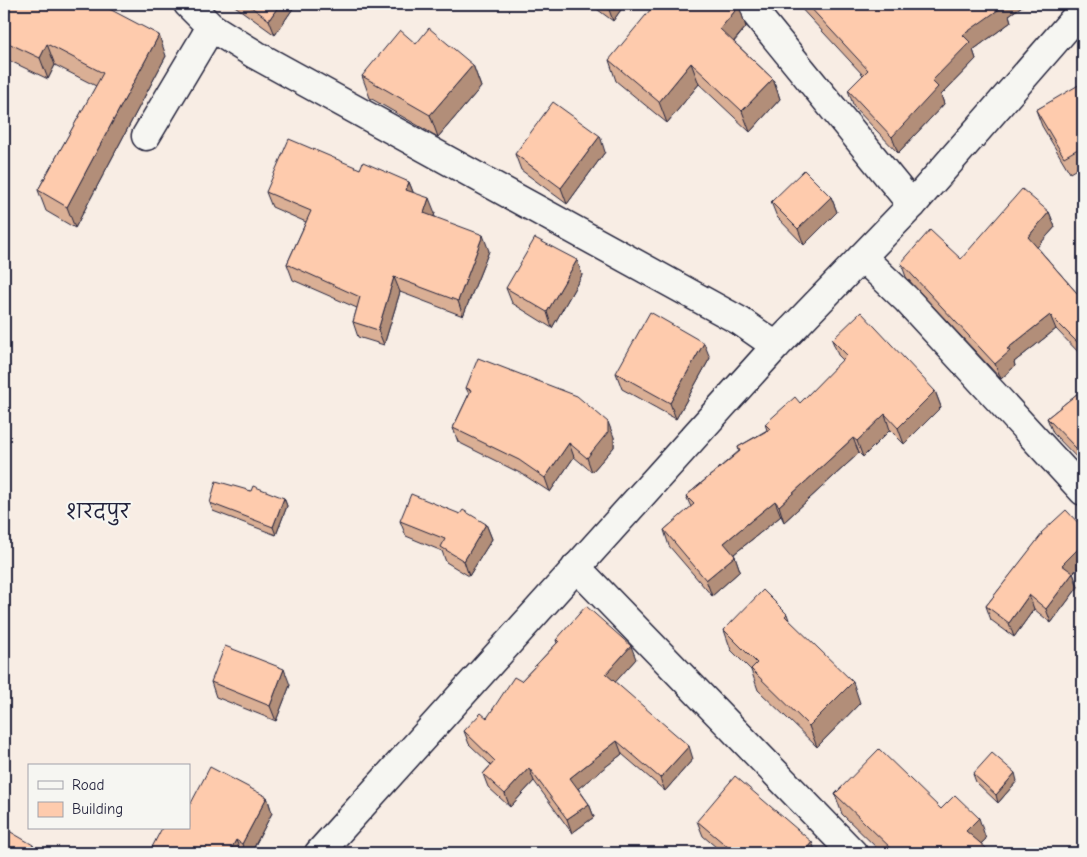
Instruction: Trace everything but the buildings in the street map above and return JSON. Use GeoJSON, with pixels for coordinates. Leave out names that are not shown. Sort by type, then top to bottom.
{"type":"FeatureCollection","features":[{"type":"Feature","properties":{"kind":"street"},"geometry":{"type":"LineString","coordinates":[[188,4],[211,27],[256,55],[740,322],[776,346]]}},
{"type":"Feature","properties":{"kind":"street"},"geometry":{"type":"LineString","coordinates":[[748,4],[912,205]]}},
{"type":"Feature","properties":{"kind":"street"},"geometry":{"type":"LineString","coordinates":[[319,853],[776,346],[912,205],[1083,8]]}},
{"type":"Feature","properties":{"kind":"street"},"geometry":{"type":"LineString","coordinates":[[146,136],[211,27]]}},
{"type":"Feature","properties":{"kind":"street"},"geometry":{"type":"LineString","coordinates":[[862,257],[906,299],[1083,491]]}},
{"type":"Feature","properties":{"kind":"street"},"geometry":{"type":"LineString","coordinates":[[576,567],[853,853]]}},
{"type":"Feature","properties":{"kind":"district","name":"शरदपुर"},"geometry":{"type":"Point","coordinates":[98,512]}}]}
